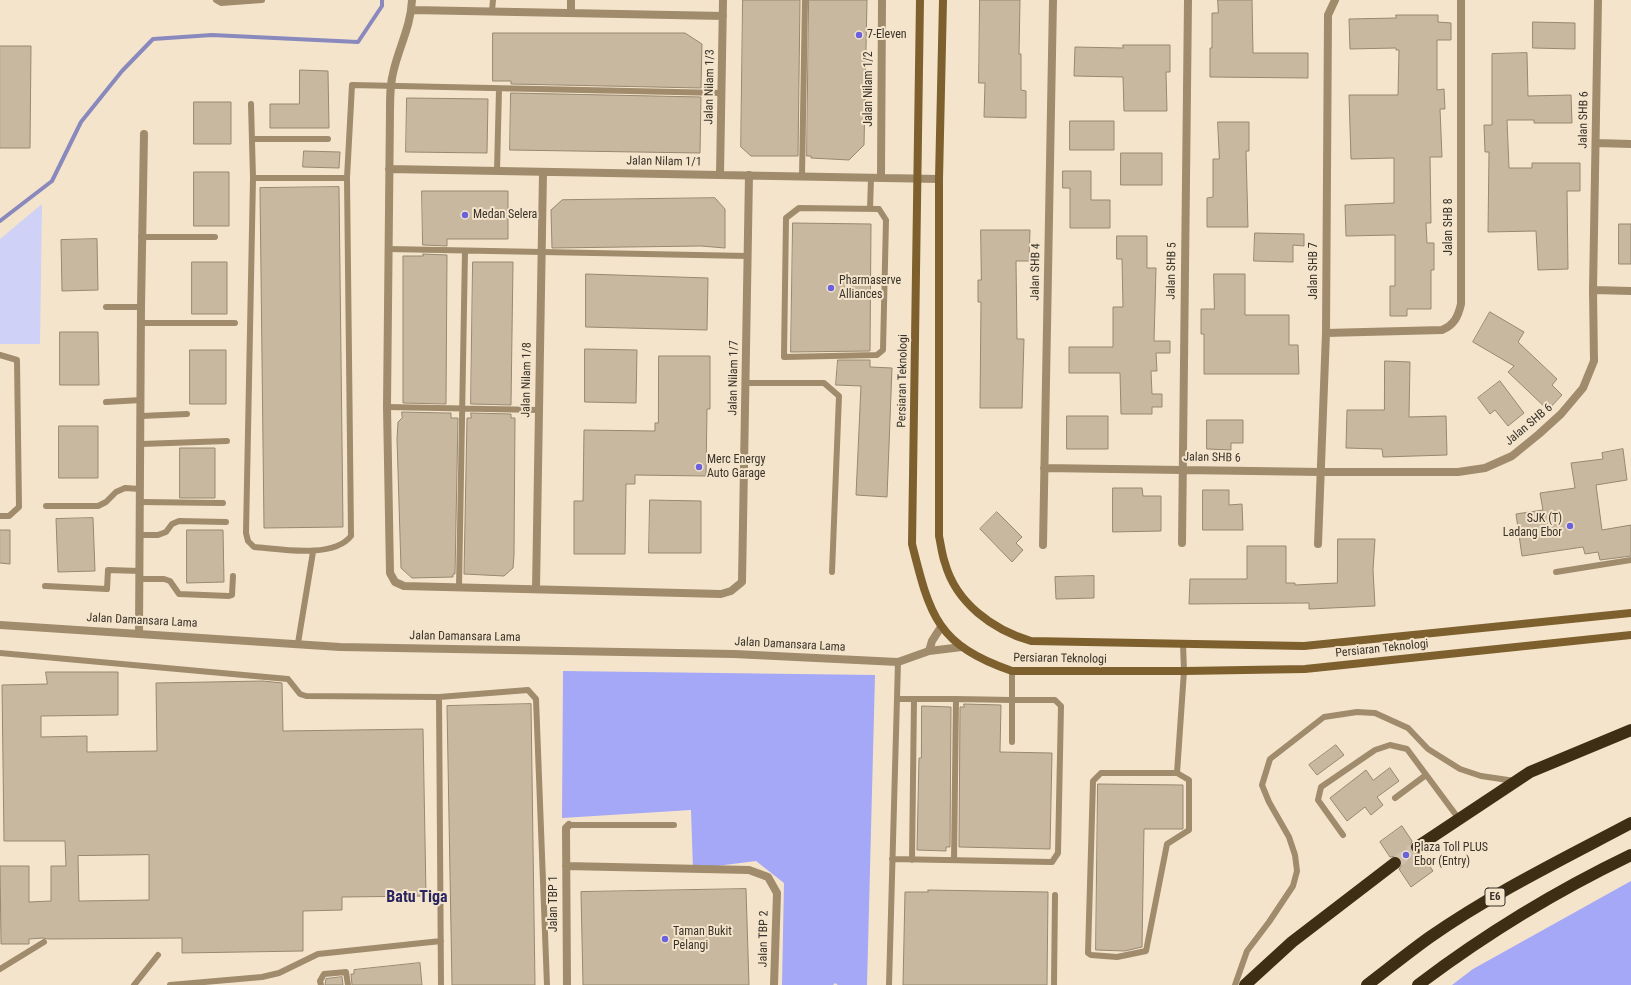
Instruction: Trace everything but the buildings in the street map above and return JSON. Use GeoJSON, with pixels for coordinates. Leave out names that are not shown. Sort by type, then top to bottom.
{"type":"FeatureCollection","features":[{"type":"Feature","properties":{"kind":"highway"},"geometry":{"type":"LineString","coordinates":[[1417,847],[1530,772],[1631,730]]}},
{"type":"Feature","properties":{"kind":"highway","name":"E6"},"geometry":{"type":"LineString","coordinates":[[1367,985],[1430,937],[1474,909],[1559,861],[1631,823]]}},
{"type":"Feature","properties":{"kind":"highway","name":"E6"},"geometry":{"type":"LineString","coordinates":[[1418,985],[1453,959],[1513,919],[1631,855]]}},
{"type":"Feature","properties":{"kind":"highway"},"geometry":{"type":"LineString","coordinates":[[1245,985],[1292,942],[1394,863]]}},
{"type":"Feature","properties":{"kind":"main road","name":"Persiaran Teknologi"},"geometry":{"type":"LineString","coordinates":[[920,0],[912,544],[922,585],[932,612],[940,627],[962,647],[988,663],[1012,671],[1305,669],[1631,635]]}},
{"type":"Feature","properties":{"kind":"main road","name":"Persiaran Teknologi"},"geometry":{"type":"LineString","coordinates":[[944,0],[939,179],[939,536],[945,565],[960,596],[984,618],[1012,635],[1031,641],[1304,646],[1631,613]]}},
{"type":"Feature","properties":{"kind":"street"},"geometry":{"type":"LineString","coordinates":[[412,0],[412,10],[407,32],[394,69],[390,87],[387,407],[390,573],[395,582],[404,586],[536,589]]}},
{"type":"Feature","properties":{"kind":"street"},"geometry":{"type":"LineString","coordinates":[[571,0],[571,13]]}},
{"type":"Feature","properties":{"kind":"street","name":"Jalan Nilam 1/3"},"geometry":{"type":"LineString","coordinates":[[720,175],[723,0]]}},
{"type":"Feature","properties":{"kind":"street","name":"Jalan Nilam 1/2"},"geometry":{"type":"LineString","coordinates":[[881,178],[882,0]]}},
{"type":"Feature","properties":{"kind":"street","name":"Jalan SHB 4"},"geometry":{"type":"LineString","coordinates":[[1043,545],[1053,0]]}},
{"type":"Feature","properties":{"kind":"street","name":"Jalan SHB 5"},"geometry":{"type":"LineString","coordinates":[[1182,543],[1181,470],[1188,0]]}},
{"type":"Feature","properties":{"kind":"street","name":"Jalan SHB 7"},"geometry":{"type":"LineString","coordinates":[[1318,544],[1326,333],[1328,16],[1335,0]]}},
{"type":"Feature","properties":{"kind":"street","name":"Jalan SHB 8"},"geometry":{"type":"LineString","coordinates":[[1326,333],[1442,330],[1450,326],[1457,317],[1461,304],[1461,0]]}},
{"type":"Feature","properties":{"kind":"street","name":"Jalan SHB 6"},"geometry":{"type":"LineString","coordinates":[[1044,468],[1321,472],[1458,472],[1485,468],[1512,456],[1561,414],[1583,388],[1594,361],[1598,0]]}},
{"type":"Feature","properties":{"kind":"street"},"geometry":{"type":"LineString","coordinates":[[412,10],[723,16]]}},
{"type":"Feature","properties":{"kind":"street"},"geometry":{"type":"LineString","coordinates":[[139,633],[141,307],[144,134]]}},
{"type":"Feature","properties":{"kind":"street"},"geometry":{"type":"LineString","coordinates":[[1596,144],[1631,144]]}},
{"type":"Feature","properties":{"kind":"street","name":"Jalan Nilam 1/1"},"geometry":{"type":"LineString","coordinates":[[389,169],[939,179]]}},
{"type":"Feature","properties":{"kind":"street","name":"Jalan Nilam 1/8"},"geometry":{"type":"LineString","coordinates":[[536,589],[543,172]]}},
{"type":"Feature","properties":{"kind":"street","name":"Jalan Nilam 1/7"},"geometry":{"type":"LineString","coordinates":[[536,589],[721,594],[731,591],[742,582],[749,175]]}},
{"type":"Feature","properties":{"kind":"street"},"geometry":{"type":"LineString","coordinates":[[1594,290],[1631,290]]}},
{"type":"Feature","properties":{"kind":"street","name":"Jalan Damansara Lama"},"geometry":{"type":"LineString","coordinates":[[0,624],[340,646],[734,654],[898,662],[929,651],[962,647]]}},
{"type":"Feature","properties":{"kind":"street"},"geometry":{"type":"LineString","coordinates":[[929,651],[932,641],[940,627]]}},
{"type":"Feature","properties":{"kind":"street","name":"Jalan TBP 1"},"geometry":{"type":"LineString","coordinates":[[566,985],[566,828],[569,825]]}},
{"type":"Feature","properties":{"kind":"street","name":"Jalan TBP 2"},"geometry":{"type":"LineString","coordinates":[[566,866],[749,870],[768,877],[777,893],[774,985]]}},
{"type":"Feature","properties":{"kind":"lane"},"geometry":{"type":"LineString","coordinates":[[216,0],[221,3],[262,0]]}},
{"type":"Feature","properties":{"kind":"lane"},"geometry":{"type":"LineString","coordinates":[[492,11],[493,0]]}},
{"type":"Feature","properties":{"kind":"lane"},"geometry":{"type":"LineString","coordinates":[[802,176],[805,0]]}},
{"type":"Feature","properties":{"kind":"lane"},"geometry":{"type":"LineString","coordinates":[[250,104],[253,178],[246,533],[248,542],[254,546],[313,552],[347,542],[352,536],[347,178],[352,85],[722,93]]}},
{"type":"Feature","properties":{"kind":"lane"},"geometry":{"type":"LineString","coordinates":[[497,171],[499,89]]}},
{"type":"Feature","properties":{"kind":"lane"},"geometry":{"type":"LineString","coordinates":[[252,139],[328,139]]}},
{"type":"Feature","properties":{"kind":"lane"},"geometry":{"type":"LineString","coordinates":[[253,178],[347,178]]}},
{"type":"Feature","properties":{"kind":"lane"},"geometry":{"type":"LineString","coordinates":[[870,209],[871,178]]}},
{"type":"Feature","properties":{"kind":"lane"},"geometry":{"type":"LineString","coordinates":[[799,208],[870,209],[879,209],[886,220],[883,350],[877,355],[784,357],[786,218],[799,208]]}},
{"type":"Feature","properties":{"kind":"lane"},"geometry":{"type":"LineString","coordinates":[[142,237],[215,237]]}},
{"type":"Feature","properties":{"kind":"lane"},"geometry":{"type":"LineString","coordinates":[[388,249],[748,256]]}},
{"type":"Feature","properties":{"kind":"lane"},"geometry":{"type":"LineString","coordinates":[[459,587],[465,250]]}},
{"type":"Feature","properties":{"kind":"lane"},"geometry":{"type":"LineString","coordinates":[[106,307],[141,307]]}},
{"type":"Feature","properties":{"kind":"lane"},"geometry":{"type":"LineString","coordinates":[[141,323],[236,323]]}},
{"type":"Feature","properties":{"kind":"lane"},"geometry":{"type":"LineString","coordinates":[[0,355],[17,360],[19,508],[9,516],[0,516]]}},
{"type":"Feature","properties":{"kind":"lane"},"geometry":{"type":"LineString","coordinates":[[746,383],[824,383],[839,396],[832,572]]}},
{"type":"Feature","properties":{"kind":"lane"},"geometry":{"type":"LineString","coordinates":[[106,402],[141,400]]}},
{"type":"Feature","properties":{"kind":"lane"},"geometry":{"type":"LineString","coordinates":[[387,407],[539,410]]}},
{"type":"Feature","properties":{"kind":"lane"},"geometry":{"type":"LineString","coordinates":[[141,416],[187,414]]}},
{"type":"Feature","properties":{"kind":"lane"},"geometry":{"type":"LineString","coordinates":[[141,444],[227,441]]}},
{"type":"Feature","properties":{"kind":"lane"},"geometry":{"type":"LineString","coordinates":[[46,506],[98,506],[106,502],[116,492],[125,488],[140,489]]}},
{"type":"Feature","properties":{"kind":"lane"},"geometry":{"type":"LineString","coordinates":[[140,502],[223,504]]}},
{"type":"Feature","properties":{"kind":"lane"},"geometry":{"type":"LineString","coordinates":[[140,535],[158,535],[166,532],[172,524],[179,521],[226,522]]}},
{"type":"Feature","properties":{"kind":"lane"},"geometry":{"type":"LineString","coordinates":[[298,643],[313,552]]}},
{"type":"Feature","properties":{"kind":"lane"},"geometry":{"type":"LineString","coordinates":[[1556,572],[1631,560]]}},
{"type":"Feature","properties":{"kind":"lane"},"geometry":{"type":"LineString","coordinates":[[45,586],[108,589],[108,570],[170,581],[179,594],[229,596],[232,595],[233,576]]}},
{"type":"Feature","properties":{"kind":"lane"},"geometry":{"type":"LineString","coordinates":[[1177,773],[1184,671],[1183,644]]}},
{"type":"Feature","properties":{"kind":"lane"},"geometry":{"type":"LineString","coordinates":[[0,653],[288,679],[300,694],[306,696],[439,697],[528,690],[536,699],[546,985]]}},
{"type":"Feature","properties":{"kind":"lane"},"geometry":{"type":"LineString","coordinates":[[889,985],[898,662]]}},
{"type":"Feature","properties":{"kind":"lane"},"geometry":{"type":"LineString","coordinates":[[1012,671],[1012,742]]}},
{"type":"Feature","properties":{"kind":"lane"},"geometry":{"type":"LineString","coordinates":[[439,697],[441,985]]}},
{"type":"Feature","properties":{"kind":"lane"},"geometry":{"type":"LineString","coordinates":[[892,859],[1052,862],[1058,853],[1061,706],[1055,700],[897,698]]}},
{"type":"Feature","properties":{"kind":"lane"},"geometry":{"type":"LineString","coordinates":[[912,860],[914,699]]}},
{"type":"Feature","properties":{"kind":"lane"},"geometry":{"type":"LineString","coordinates":[[954,860],[956,699]]}},
{"type":"Feature","properties":{"kind":"lane"},"geometry":{"type":"LineString","coordinates":[[1235,985],[1247,952],[1293,886],[1297,871],[1295,855],[1289,837],[1269,802],[1262,785],[1270,759],[1324,717],[1356,712],[1375,714],[1408,728],[1428,749],[1460,769],[1481,776],[1516,781]]}},
{"type":"Feature","properties":{"kind":"lane"},"geometry":{"type":"LineString","coordinates":[[1343,835],[1318,800],[1321,787],[1375,750],[1390,745],[1407,749],[1459,819]]}},
{"type":"Feature","properties":{"kind":"lane"},"geometry":{"type":"LineString","coordinates":[[1102,773],[1177,773],[1189,780],[1189,830],[1168,844],[1146,951],[1117,957],[1091,955],[1088,953],[1093,781],[1102,773]]}},
{"type":"Feature","properties":{"kind":"lane"},"geometry":{"type":"LineString","coordinates":[[1395,798],[1426,774]]}},
{"type":"Feature","properties":{"kind":"lane"},"geometry":{"type":"LineString","coordinates":[[569,825],[674,825]]}},
{"type":"Feature","properties":{"kind":"lane"},"geometry":{"type":"LineString","coordinates":[[1054,985],[1055,895]]}},
{"type":"Feature","properties":{"kind":"lane"},"geometry":{"type":"LineString","coordinates":[[170,985],[262,977],[279,973],[318,954],[441,941]]}},
{"type":"Feature","properties":{"kind":"lane"},"geometry":{"type":"LineString","coordinates":[[0,969],[44,942]]}},
{"type":"Feature","properties":{"kind":"lane"},"geometry":{"type":"LineString","coordinates":[[134,985],[158,955]]}},
{"type":"Feature","properties":{"kind":"lane"},"geometry":{"type":"LineString","coordinates":[[321,985],[320,981],[324,974],[340,971],[346,972],[348,985]]}},
{"type":"Feature","properties":{"kind":"shaded area"},"geometry":{"type":"Polygon","coordinates":[[[42,204],[40,344],[0,344],[0,239],[42,204]]]}},
{"type":"Feature","properties":{"kind":"shaded area"},"geometry":{"type":"Polygon","coordinates":[[[563,671],[875,675],[867,985],[838,985],[835,983],[833,985],[782,985],[784,883],[756,861],[693,869],[691,810],[562,818],[563,671]]]}},
{"type":"Feature","properties":{"kind":"shaded area"},"geometry":{"type":"Polygon","coordinates":[[[1631,881],[1631,985],[1452,985],[1473,969],[1631,881]]]}},
{"type":"Feature","properties":{"kind":"waterway"},"geometry":{"type":"LineString","coordinates":[[0,221],[52,181],[81,122],[122,71],[153,39],[212,35],[358,42],[382,6],[382,0]]}},
{"type":"Feature","properties":{"kind":"tunnel"},"geometry":{"type":"LineString","coordinates":[[1395,863],[1417,847]]}},
{"type":"Feature","properties":{"kind":"place","name":"7-Eleven"},"geometry":{"type":"Point","coordinates":[859,35]}},
{"type":"Feature","properties":{"kind":"place","name":"Medan Selera"},"geometry":{"type":"Point","coordinates":[465,215]}},
{"type":"Feature","properties":{"kind":"place","name":"Pharmaserve Alliances"},"geometry":{"type":"Point","coordinates":[831,288]}},
{"type":"Feature","properties":{"kind":"place","name":"Merc Energy Auto Garage"},"geometry":{"type":"Point","coordinates":[699,467]}},
{"type":"Feature","properties":{"kind":"place","name":"SJK (T) Ladang Ebor"},"geometry":{"type":"Point","coordinates":[1570,526]}},
{"type":"Feature","properties":{"kind":"place","name":"Plaza Toll PLUS Ebor (Entry)"},"geometry":{"type":"Point","coordinates":[1406,855]}},
{"type":"Feature","properties":{"kind":"place","name":"Taman Bukit Pelangi"},"geometry":{"type":"Point","coordinates":[665,939]}},
{"type":"Feature","properties":{"kind":"district","name":"Batu Tiga"},"geometry":{"type":"Point","coordinates":[417,898]}}]}
